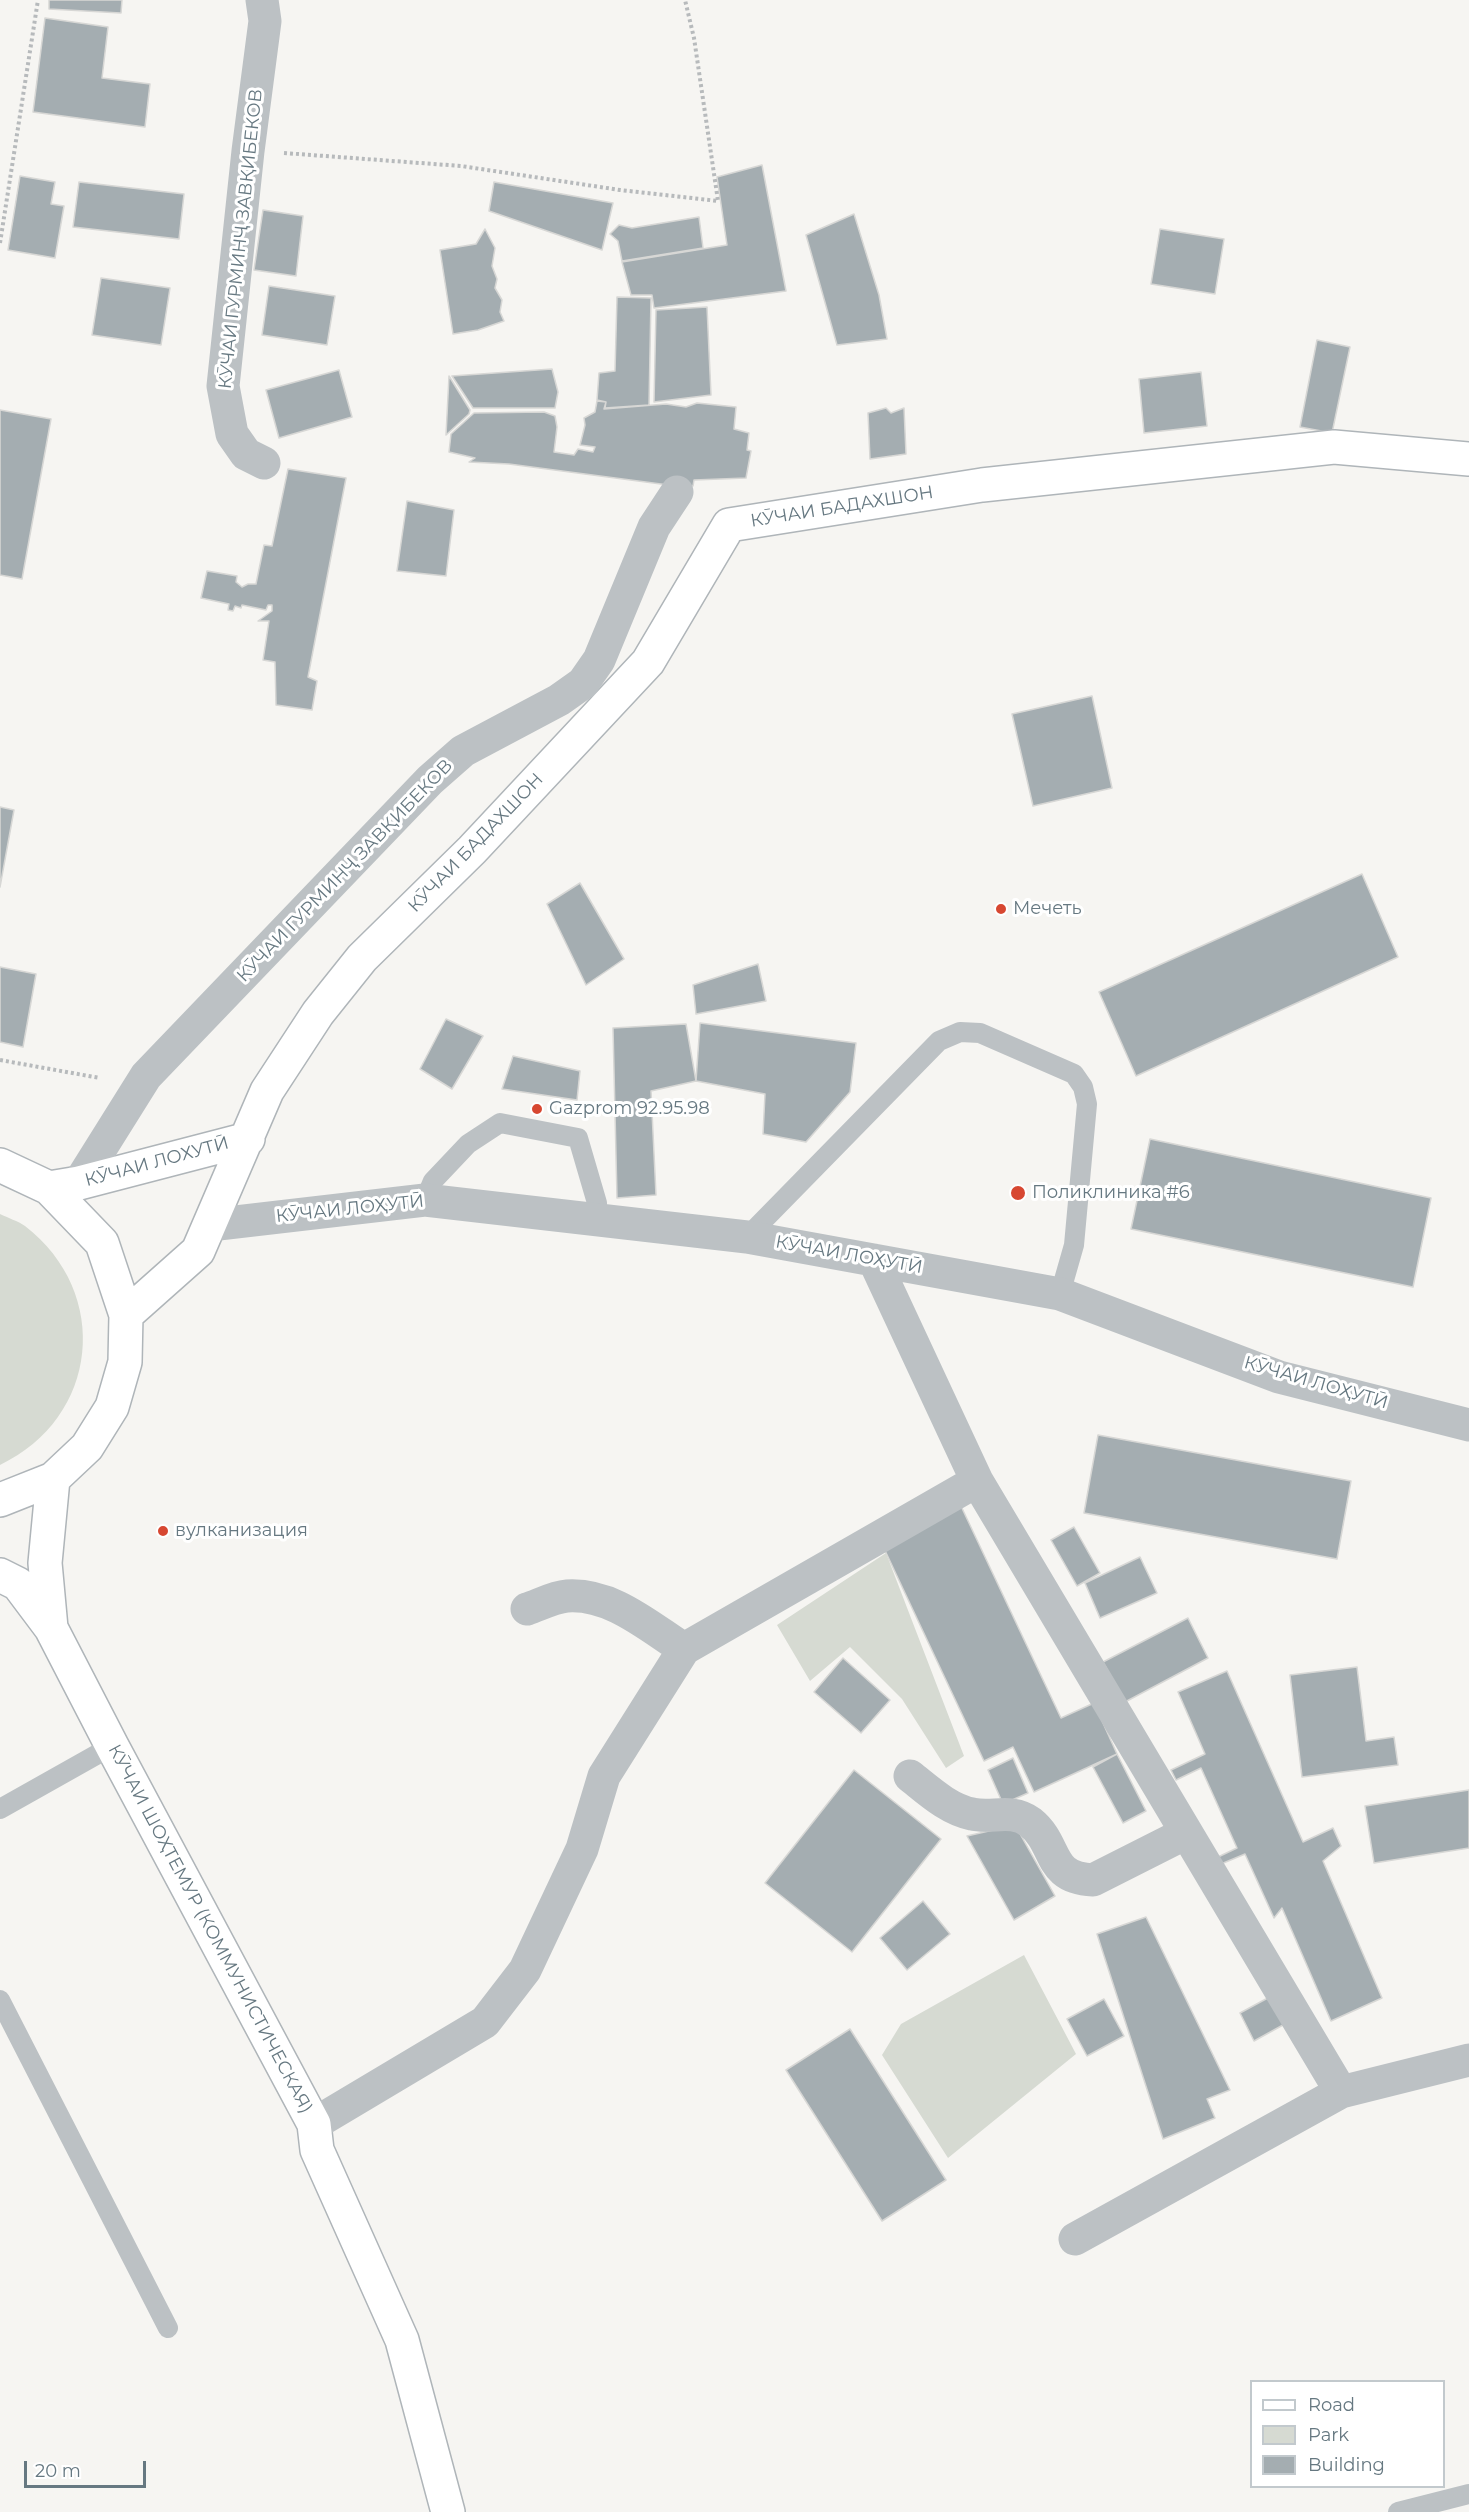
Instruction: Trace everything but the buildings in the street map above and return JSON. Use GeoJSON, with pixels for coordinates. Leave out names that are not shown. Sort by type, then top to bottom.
{"type":"FeatureCollection","features":[{"type":"Feature","properties":{"kind":"main road","name":"КӮЧАИ БАДАХШОН"},"geometry":{"type":"LineString","coordinates":[[267,1091],[318,1013],[362,958],[472,850],[648,662],[729,525],[982,485],[1334,447],[1469,459]]}},
{"type":"Feature","properties":{"kind":"main road","name":"КӮЧАИ ЛОХУТӢ"},"geometry":{"type":"LineString","coordinates":[[64,1185],[248,1138],[267,1091]]}},
{"type":"Feature","properties":{"kind":"main road"},"geometry":{"type":"LineString","coordinates":[[126,1315],[198,1251],[248,1138]]}},
{"type":"Feature","properties":{"kind":"main road"},"geometry":{"type":"LineString","coordinates":[[0,1165],[64,1185],[102,1243],[126,1315],[125,1362],[112,1407],[87,1447],[53,1479],[0,1500]]}},
{"type":"Feature","properties":{"kind":"main road","name":"КӮЧАИ ШОҲТЕМУР (КОММУНИСТИЧЕСКАЯ)"},"geometry":{"type":"LineString","coordinates":[[53,1479],[45,1563],[51,1628],[314,2124],[317,2150],[402,2340],[448,2512]]}},
{"type":"Feature","properties":{"kind":"main road"},"geometry":{"type":"LineString","coordinates":[[0,1575],[18,1584],[51,1628]]}},
{"type":"Feature","properties":{"kind":"street","name":"КӮЧАИ ГУРМИНҶ ЗАВҚИБЕКОВ"},"geometry":{"type":"LineString","coordinates":[[262,0],[265,21],[248,151],[223,386],[232,435],[246,454],[264,463]]}},
{"type":"Feature","properties":{"kind":"street","name":"КӮЧАИ ГУРМИНҶ ЗАВҚИБЕКОВ"},"geometry":{"type":"LineString","coordinates":[[64,1185],[146,1076],[430,780],[463,751],[559,700],[583,683],[599,660],[654,527],[677,492]]}},
{"type":"Feature","properties":{"kind":"street","name":"КӮЧАИ ЛОҲУТӢ"},"geometry":{"type":"LineString","coordinates":[[210,1225],[425,1200],[747,1237],[1060,1293],[1279,1377],[1469,1425]]}},
{"type":"Feature","properties":{"kind":"street"},"geometry":{"type":"LineString","coordinates":[[874,1260],[977,1481],[1341,2091]]}},
{"type":"Feature","properties":{"kind":"street"},"geometry":{"type":"LineString","coordinates":[[314,2124],[484,2022],[525,1970],[582,1849],[604,1776],[684,1649],[977,1481]]}},
{"type":"Feature","properties":{"kind":"street"},"geometry":{"type":"LineString","coordinates":[[526,1609],[564,1596],[589,1596],[608,1601],[684,1649]]}},
{"type":"Feature","properties":{"kind":"street"},"geometry":{"type":"LineString","coordinates":[[910,1776],[946,1803],[963,1812],[975,1815],[1003,1813],[1017,1815],[1029,1822],[1040,1834],[1063,1872],[1077,1879],[1093,1880],[1186,1833]]}},
{"type":"Feature","properties":{"kind":"street"},"geometry":{"type":"LineString","coordinates":[[1075,2239],[1341,2091],[1469,2060]]}},
{"type":"Feature","properties":{"kind":"lane"},"geometry":{"type":"LineString","coordinates":[[747,1237],[939,1041],[960,1032],[980,1033],[1074,1074],[1083,1087],[1087,1104],[1074,1245],[1060,1293]]}},
{"type":"Feature","properties":{"kind":"lane"},"geometry":{"type":"LineString","coordinates":[[425,1200],[434,1181],[468,1144],[500,1123],[578,1138],[597,1203],[597,1219]]}},
{"type":"Feature","properties":{"kind":"lane"},"geometry":{"type":"LineString","coordinates":[[0,1809],[112,1746]]}},
{"type":"Feature","properties":{"kind":"lane"},"geometry":{"type":"LineString","coordinates":[[0,2000],[168,2328]]}},
{"type":"Feature","properties":{"kind":"lane"},"geometry":{"type":"LineString","coordinates":[[1398,2512],[1469,2494]]}},
{"type":"Feature","properties":{"kind":"path"},"geometry":{"type":"LineString","coordinates":[[0,243],[38,0]]}},
{"type":"Feature","properties":{"kind":"path"},"geometry":{"type":"LineString","coordinates":[[248,151],[461,166],[620,190],[718,201],[694,38],[685,0]]}},
{"type":"Feature","properties":{"kind":"path"},"geometry":{"type":"LineString","coordinates":[[0,1060],[106,1080],[146,1076]]}},
{"type":"Feature","properties":{"kind":"green space"},"geometry":{"type":"Polygon","coordinates":[[[0,1214],[25,1226],[53,1254],[72,1285],[81,1319],[82,1353],[74,1386],[58,1417],[33,1444],[0,1465],[0,1214]]]}},
{"type":"Feature","properties":{"kind":"green space"},"geometry":{"type":"Polygon","coordinates":[[[886,1553],[964,1756],[946,1768],[902,1699],[850,1647],[810,1681],[777,1625],[886,1553]]]}},
{"type":"Feature","properties":{"kind":"green space"},"geometry":{"type":"Polygon","coordinates":[[[1024,1955],[1076,2054],[948,2158],[882,2055],[901,2024],[1024,1955]]]}},
{"type":"Feature","properties":{"kind":"place","name":"Мечеть"},"geometry":{"type":"Point","coordinates":[1001,909]}},
{"type":"Feature","properties":{"kind":"place","name":"Gazprom 92.95.98"},"geometry":{"type":"Point","coordinates":[537,1109]}},
{"type":"Feature","properties":{"kind":"place","name":"Поликлиника #6"},"geometry":{"type":"Point","coordinates":[1018,1193]}},
{"type":"Feature","properties":{"kind":"place","name":"вулканизация"},"geometry":{"type":"Point","coordinates":[163,1531]}}]}
